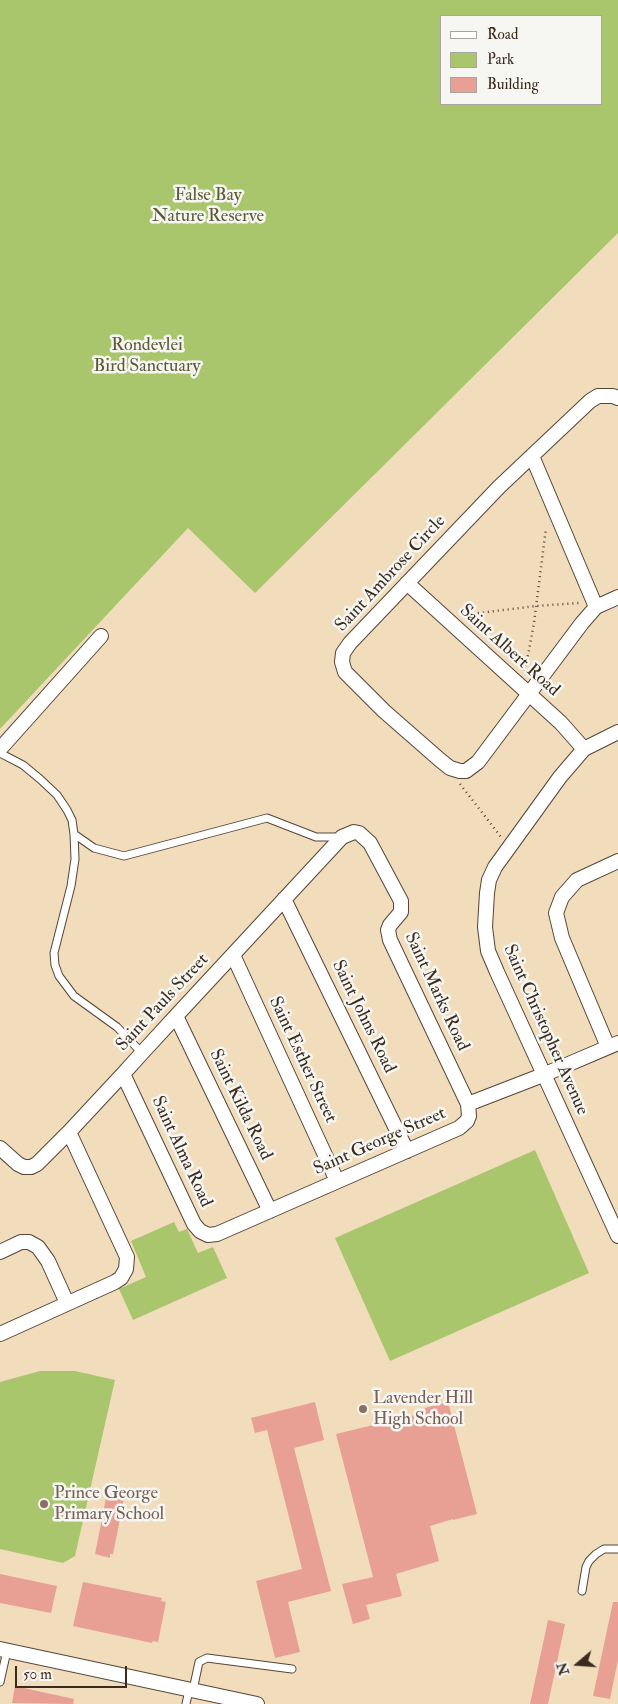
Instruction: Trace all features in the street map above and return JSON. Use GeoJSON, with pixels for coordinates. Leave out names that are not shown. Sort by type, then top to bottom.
{"type":"FeatureCollection","features":[{"type":"Feature","properties":{"kind":"street","name":"Saint Ambrose Circle"},"geometry":{"type":"LineString","coordinates":[[450,768],[356,685],[345,672],[342,662],[343,653],[350,643],[499,487],[590,401],[598,396],[618,398]]}},
{"type":"Feature","properties":{"kind":"street"},"geometry":{"type":"LineString","coordinates":[[532,456],[594,604]]}},
{"type":"Feature","properties":{"kind":"street","name":"Saint Albert Road"},"geometry":{"type":"LineString","coordinates":[[407,583],[529,694],[584,748]]}},
{"type":"Feature","properties":{"kind":"street"},"geometry":{"type":"LineString","coordinates":[[450,768],[460,771],[473,767],[577,630],[594,604],[618,597]]}},
{"type":"Feature","properties":{"kind":"street"},"geometry":{"type":"LineString","coordinates":[[0,749],[101,636]]}},
{"type":"Feature","properties":{"kind":"street","name":"Saint Christopher Avenue"},"geometry":{"type":"LineString","coordinates":[[618,732],[584,748],[560,777],[495,867],[489,880],[485,907],[488,952],[618,1236]]}},
{"type":"Feature","properties":{"kind":"street","name":"Saint Marks Road"},"geometry":{"type":"LineString","coordinates":[[342,837],[354,832],[359,833],[370,842],[402,901],[401,912],[390,925],[388,935],[468,1104]]}},
{"type":"Feature","properties":{"kind":"street"},"geometry":{"type":"LineString","coordinates":[[284,899],[342,837]]}},
{"type":"Feature","properties":{"kind":"street"},"geometry":{"type":"LineString","coordinates":[[613,1045],[562,938],[556,913],[562,897],[577,880],[618,860]]}},
{"type":"Feature","properties":{"kind":"street","name":"Saint Pauls Street"},"geometry":{"type":"LineString","coordinates":[[0,1148],[24,1167],[37,1164],[69,1132],[284,899]]}},
{"type":"Feature","properties":{"kind":"street","name":"Saint Johns Road"},"geometry":{"type":"LineString","coordinates":[[284,899],[407,1151]]}},
{"type":"Feature","properties":{"kind":"street","name":"Saint Esther Street"},"geometry":{"type":"LineString","coordinates":[[233,956],[337,1181]]}},
{"type":"Feature","properties":{"kind":"street","name":"Saint Kilda Road"},"geometry":{"type":"LineString","coordinates":[[176,1016],[270,1211]]}},
{"type":"Feature","properties":{"kind":"street","name":"Saint George Street"},"geometry":{"type":"LineString","coordinates":[[270,1211],[463,1125],[469,1116],[468,1104],[613,1045]]}},
{"type":"Feature","properties":{"kind":"street","name":"Saint Alma Road"},"geometry":{"type":"LineString","coordinates":[[123,1074],[194,1224],[200,1231],[208,1235],[217,1234],[270,1211]]}},
{"type":"Feature","properties":{"kind":"street"},"geometry":{"type":"LineString","coordinates":[[0,1334],[121,1278],[126,1269],[127,1257],[69,1132]]}},
{"type":"Feature","properties":{"kind":"street"},"geometry":{"type":"LineString","coordinates":[[0,1252],[21,1242],[29,1242],[38,1247],[48,1261],[67,1303]]}},
{"type":"Feature","properties":{"kind":"street"},"geometry":{"type":"LineString","coordinates":[[3,1650],[257,1704]]}},
{"type":"Feature","properties":{"kind":"lane"},"geometry":{"type":"LineString","coordinates":[[0,753],[23,764],[57,795],[67,810],[74,834],[76,859],[54,953],[55,965],[59,976],[74,996],[117,1027],[142,1053]]}},
{"type":"Feature","properties":{"kind":"lane"},"geometry":{"type":"LineString","coordinates":[[74,834],[94,848],[124,856],[267,818],[316,837],[342,837]]}},
{"type":"Feature","properties":{"kind":"lane"},"geometry":{"type":"LineString","coordinates":[[582,1591],[586,1567],[590,1561],[604,1549],[618,1549]]}},
{"type":"Feature","properties":{"kind":"lane"},"geometry":{"type":"LineString","coordinates":[[0,1682],[3,1650]]}},
{"type":"Feature","properties":{"kind":"lane"},"geometry":{"type":"LineString","coordinates":[[186,1704],[199,1662],[207,1658],[292,1669]]}},
{"type":"Feature","properties":{"kind":"path"},"geometry":{"type":"LineString","coordinates":[[518,684],[524,676],[536,606],[547,515],[553,509]]}},
{"type":"Feature","properties":{"kind":"path"},"geometry":{"type":"LineString","coordinates":[[445,618],[536,606],[594,604]]}},
{"type":"Feature","properties":{"kind":"path"},"geometry":{"type":"LineString","coordinates":[[450,768],[496,833],[510,846]]}},
{"type":"Feature","properties":{"kind":"green space","name":"False Bay Nature Reserve"},"geometry":{"type":"Polygon","coordinates":[[[0,0],[618,0],[618,233],[255,593],[188,528],[0,729],[0,0]]]}},
{"type":"Feature","properties":{"kind":"green space"},"geometry":{"type":"Polygon","coordinates":[[[535,1150],[589,1273],[390,1361],[335,1238],[535,1150]]]}},
{"type":"Feature","properties":{"kind":"green space"},"geometry":{"type":"Polygon","coordinates":[[[174,1222],[179,1232],[187,1229],[198,1253],[213,1247],[227,1278],[133,1320],[119,1289],[146,1277],[131,1241],[174,1222]]]}},
{"type":"Feature","properties":{"kind":"green space","name":"Prince George Primary School"},"geometry":{"type":"Polygon","coordinates":[[[40,1371],[75,1371],[115,1380],[75,1556],[63,1563],[0,1549],[0,1382],[40,1371]]]}},
{"type":"Feature","properties":{"kind":"building"},"geometry":{"type":"Polygon","coordinates":[[[315,1402],[324,1440],[294,1448],[331,1591],[288,1602],[300,1652],[275,1658],[256,1581],[302,1569],[267,1430],[255,1433],[251,1418],[315,1402]]]}},
{"type":"Feature","properties":{"kind":"building"},"geometry":{"type":"Polygon","coordinates":[[[448,1402],[477,1514],[430,1526],[439,1561],[396,1574],[402,1596],[366,1605],[370,1619],[353,1624],[342,1584],[373,1577],[336,1434],[423,1413],[425,1408],[448,1402]]]}},
{"type":"Feature","properties":{"kind":"building"},"geometry":{"type":"Polygon","coordinates":[[[107,1493],[122,1496],[121,1499],[124,1499],[113,1554],[110,1554],[110,1558],[95,1554],[107,1493]]]}},
{"type":"Feature","properties":{"kind":"building"},"geometry":{"type":"Polygon","coordinates":[[[0,1574],[57,1586],[51,1613],[0,1603],[0,1574]]]}},
{"type":"Feature","properties":{"kind":"building"},"geometry":{"type":"Polygon","coordinates":[[[83,1582],[162,1598],[161,1601],[166,1602],[158,1642],[153,1641],[152,1643],[73,1626],[83,1582]]]}},
{"type":"Feature","properties":{"kind":"building"},"geometry":{"type":"Polygon","coordinates":[[[613,1602],[618,1602],[618,1660],[610,1699],[593,1696],[613,1602]]]}},
{"type":"Feature","properties":{"kind":"building"},"geometry":{"type":"Polygon","coordinates":[[[548,1620],[565,1624],[548,1704],[530,1704],[548,1620]]]}},
{"type":"Feature","properties":{"kind":"building"},"geometry":{"type":"Polygon","coordinates":[[[15,1686],[74,1699],[73,1704],[12,1703],[15,1686]]]}},
{"type":"Feature","properties":{"kind":"place","name":"Lavender Hill High School"},"geometry":{"type":"Point","coordinates":[363,1409]}},
{"type":"Feature","properties":{"kind":"place","name":"Prince George Primary School"},"geometry":{"type":"Point","coordinates":[44,1504]}},
{"type":"Feature","properties":{"kind":"park label","name":"Rondevlei Bird Sanctuary"},"geometry":{"type":"Point","coordinates":[147,356]}}]}
